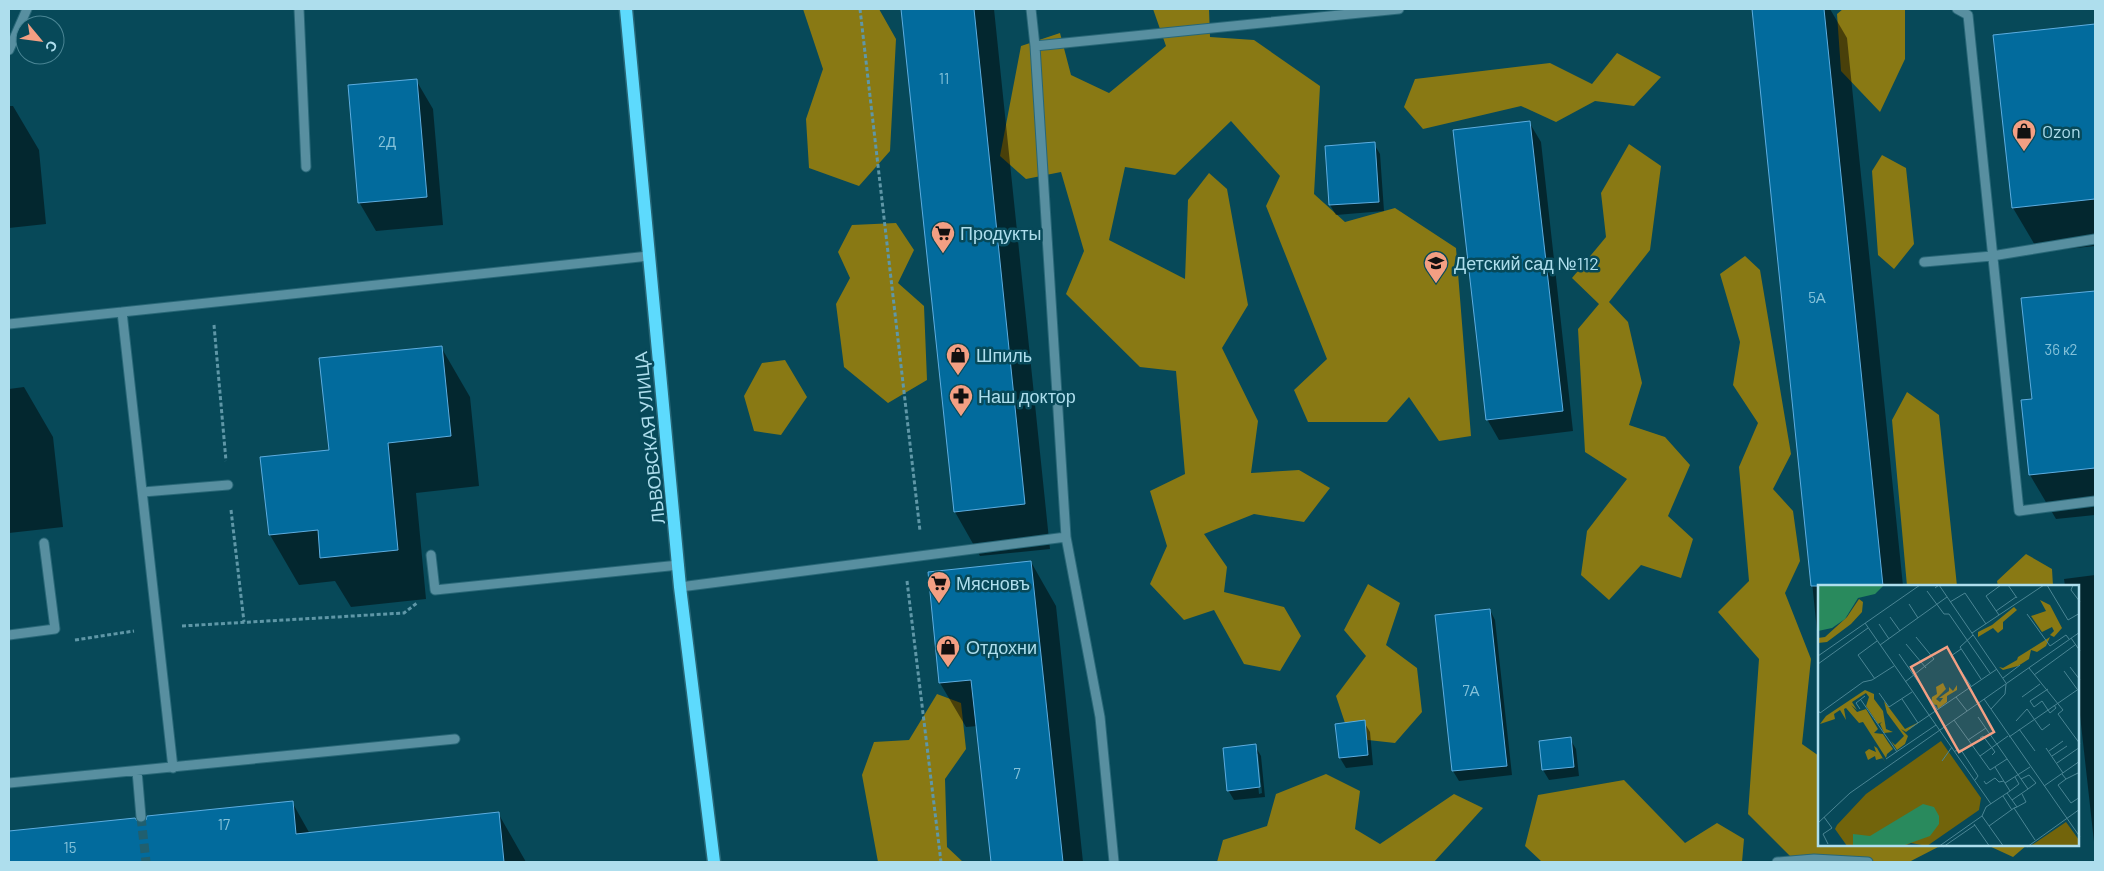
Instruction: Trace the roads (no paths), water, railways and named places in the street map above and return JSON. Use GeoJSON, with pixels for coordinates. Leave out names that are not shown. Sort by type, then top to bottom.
{"type":"FeatureCollection","features":[{"type":"Feature","properties":{"kind":"main road","name":"ЛЬВОВСКАЯ УЛИЦА"},"geometry":{"type":"LineString","coordinates":[[626,9],[680,587],[714,862]]}},
{"type":"Feature","properties":{"kind":"lane"},"geometry":{"type":"LineString","coordinates":[[9,50],[27,9]]}},
{"type":"Feature","properties":{"kind":"lane"},"geometry":{"type":"LineString","coordinates":[[298,9],[306,167]]}},
{"type":"Feature","properties":{"kind":"lane"},"geometry":{"type":"LineString","coordinates":[[1031,9],[1035,46],[1066,537],[1100,717],[1114,862]]}},
{"type":"Feature","properties":{"kind":"lane"},"geometry":{"type":"LineString","coordinates":[[1035,46],[1347,11],[1399,9]]}},
{"type":"Feature","properties":{"kind":"lane"},"geometry":{"type":"LineString","coordinates":[[1958,9],[1968,15],[2019,511],[2095,502]]}},
{"type":"Feature","properties":{"kind":"lane"},"geometry":{"type":"LineString","coordinates":[[1924,262],[1992,256],[2095,239]]}},
{"type":"Feature","properties":{"kind":"lane"},"geometry":{"type":"LineString","coordinates":[[9,324],[649,256]]}},
{"type":"Feature","properties":{"kind":"lane"},"geometry":{"type":"LineString","coordinates":[[122,312],[173,768]]}},
{"type":"Feature","properties":{"kind":"lane"},"geometry":{"type":"LineString","coordinates":[[143,492],[228,485]]}},
{"type":"Feature","properties":{"kind":"lane"},"geometry":{"type":"LineString","coordinates":[[680,587],[1066,537]]}},
{"type":"Feature","properties":{"kind":"lane"},"geometry":{"type":"LineString","coordinates":[[9,636],[55,629],[44,543]]}},
{"type":"Feature","properties":{"kind":"lane"},"geometry":{"type":"LineString","coordinates":[[431,555],[435,590],[679,565]]}},
{"type":"Feature","properties":{"kind":"lane"},"geometry":{"type":"LineString","coordinates":[[9,783],[455,739]]}},
{"type":"Feature","properties":{"kind":"lane"},"geometry":{"type":"LineString","coordinates":[[137,771],[141,817]]}},
{"type":"Feature","properties":{"kind":"lane"},"geometry":{"type":"LineString","coordinates":[[1777,862],[1814,859],[1868,862]]}},
{"type":"Feature","properties":{"kind":"tunnel"},"geometry":{"type":"LineString","coordinates":[[141,817],[146,862]]}},
{"type":"Feature","properties":{"kind":"place","name":"Ozon"},"geometry":{"type":"Point","coordinates":[2024,152]}},
{"type":"Feature","properties":{"kind":"place","name":"Продукты"},"geometry":{"type":"Point","coordinates":[943,254]}},
{"type":"Feature","properties":{"kind":"place","name":"Детский сад №112"},"geometry":{"type":"Point","coordinates":[1436,284]}},
{"type":"Feature","properties":{"kind":"place","name":"Шпиль"},"geometry":{"type":"Point","coordinates":[958,376]}},
{"type":"Feature","properties":{"kind":"place","name":"Наш доктор"},"geometry":{"type":"Point","coordinates":[961,417]}},
{"type":"Feature","properties":{"kind":"place","name":"Мясновъ"},"geometry":{"type":"Point","coordinates":[939,604]}},
{"type":"Feature","properties":{"kind":"place","name":"Отдохни"},"geometry":{"type":"Point","coordinates":[948,668]}}]}
